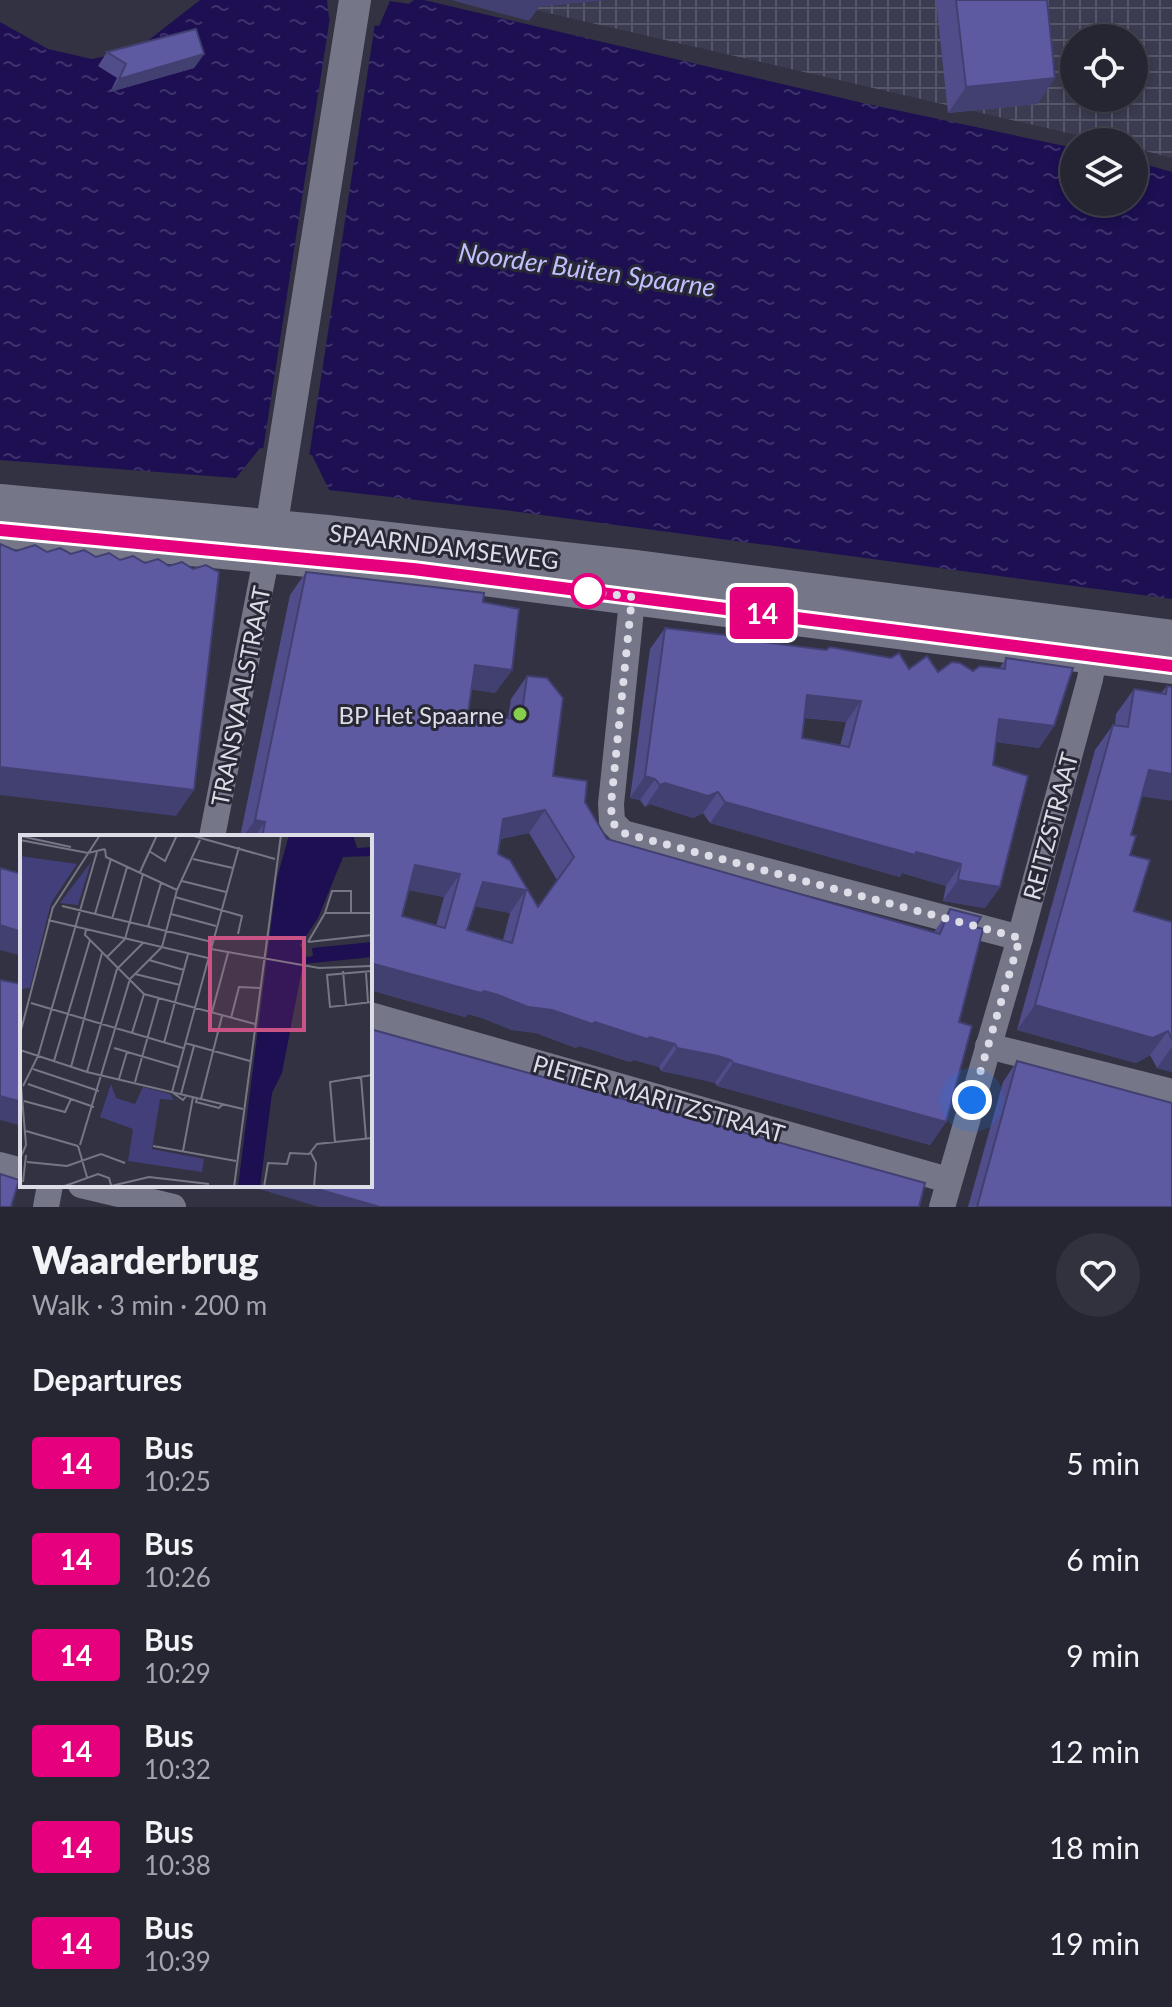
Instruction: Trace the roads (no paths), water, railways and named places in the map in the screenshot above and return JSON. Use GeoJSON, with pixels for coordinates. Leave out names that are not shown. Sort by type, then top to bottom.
{"type":"FeatureCollection","features":[{"type":"Feature","properties":{"kind":"main road","name":"SPAARNDAMSEWEG"},"geometry":{"type":"LineString","coordinates":[[0,502],[269,541],[413,569],[634,582],[1097,642],[1172,666]]}},
{"type":"Feature","properties":{"kind":"main road","name":"SPAARNDAMSEWEG"},"geometry":{"type":"LineString","coordinates":[[0,530],[269,541]]}},
{"type":"Feature","properties":{"kind":"main road","name":"SPAARNDAMSEWEG"},"geometry":{"type":"LineString","coordinates":[[1097,642],[1172,638]]}},
{"type":"Feature","properties":{"kind":"street"},"geometry":{"type":"LineString","coordinates":[[269,541],[354,10]]}},
{"type":"Feature","properties":{"kind":"street","name":"TRANSVAALSTRAAT"},"geometry":{"type":"LineString","coordinates":[[212,835],[269,541]]}},
{"type":"Feature","properties":{"kind":"street"},"geometry":{"type":"LineString","coordinates":[[634,582],[611,804],[612,822],[623,833],[1020,938]]}},
{"type":"Feature","properties":{"kind":"street","name":"REITZSTRAAT"},"geometry":{"type":"LineString","coordinates":[[942,1207],[1020,938],[1090,679],[1097,642]]}},
{"type":"Feature","properties":{"kind":"street","name":"PIETER MARITZSTRAAT"},"geometry":{"type":"LineString","coordinates":[[372,1016],[948,1180]]}},
{"type":"Feature","properties":{"kind":"street"},"geometry":{"type":"LineString","coordinates":[[988,1046],[1172,1092]]}},
{"type":"Feature","properties":{"kind":"street"},"geometry":{"type":"LineString","coordinates":[[0,1165],[20,1170]]}},
{"type":"Feature","properties":{"kind":"street"},"geometry":{"type":"LineString","coordinates":[[46,1207],[50,1187]]}},
{"type":"Feature","properties":{"kind":"street"},"geometry":{"type":"LineString","coordinates":[[99,1187],[135,1191],[173,1207]]}},
{"type":"Feature","properties":{"kind":"water","name":"Noorder Buiten Spaarne"},"geometry":{"type":"Polygon","coordinates":[[[200,0],[327,0],[329,18],[379,26],[390,1],[409,4],[414,0],[424,0],[863,103],[1060,145],[1060,216],[1148,216],[1148,165],[1172,172],[1172,599],[504,510],[329,490],[312,455],[260,448],[236,478],[0,460],[0,22],[48,49],[92,59],[136,50],[200,0]]]}},
{"type":"Feature","properties":{"kind":"place","name":"BP Het Spaarne"},"geometry":{"type":"Point","coordinates":[520,714]}}]}
